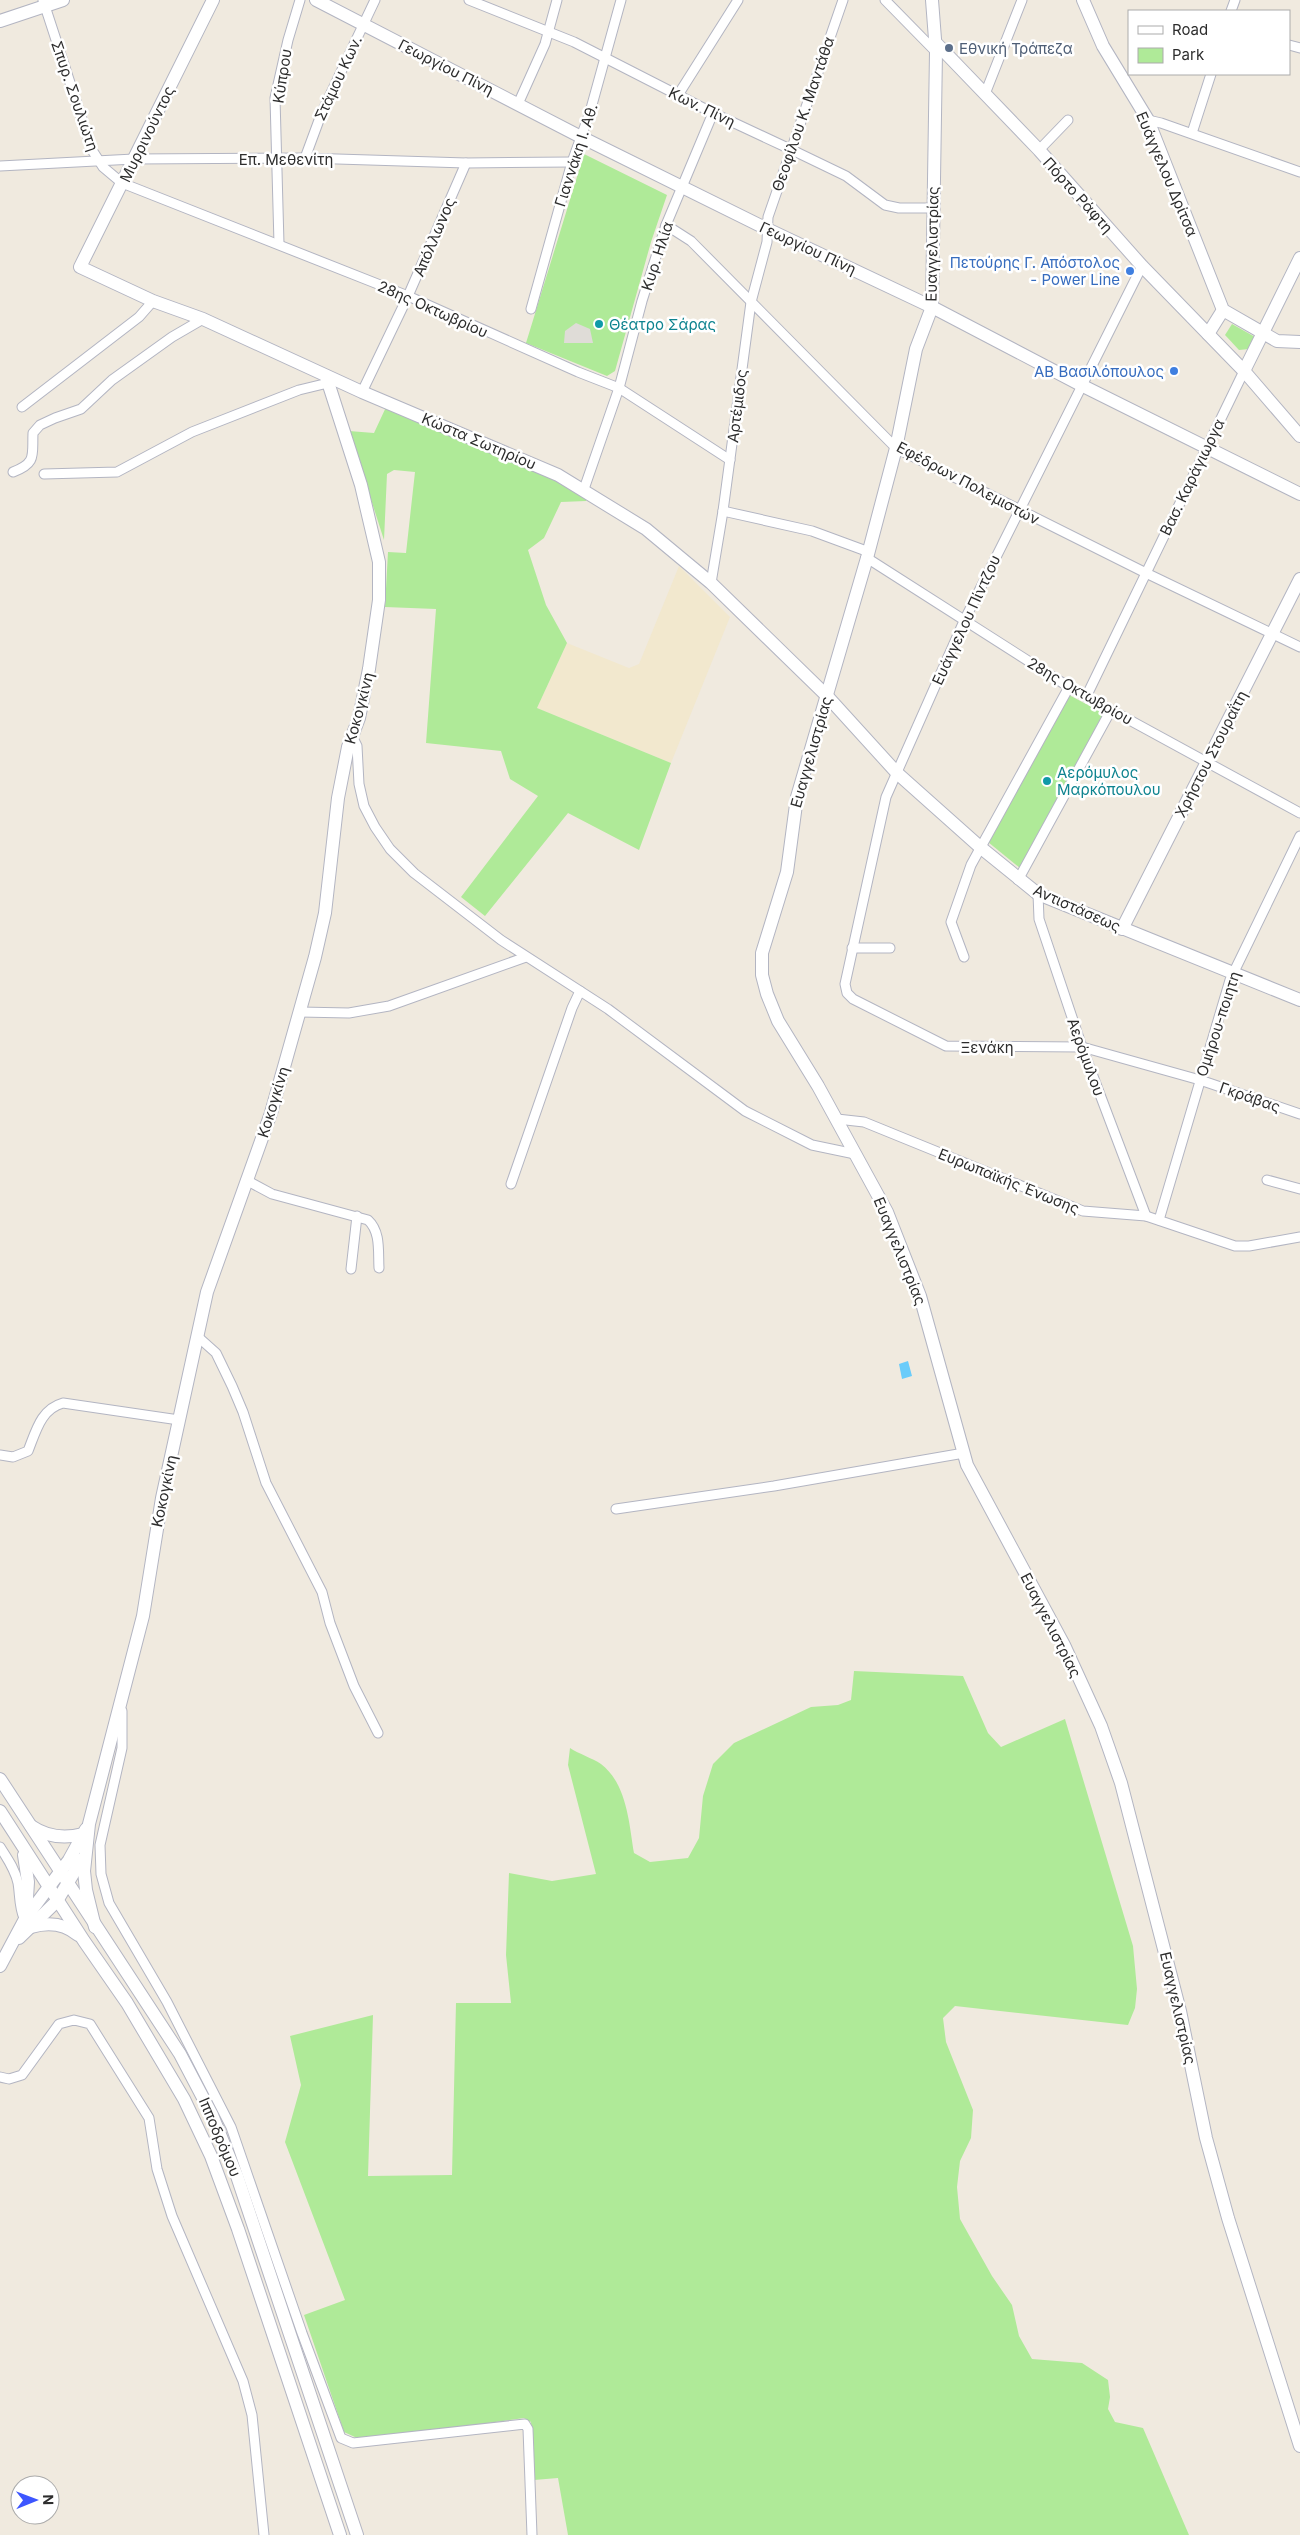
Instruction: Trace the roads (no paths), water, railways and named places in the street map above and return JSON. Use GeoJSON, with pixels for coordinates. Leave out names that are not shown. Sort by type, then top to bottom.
{"type":"FeatureCollection","features":[{"type":"Feature","properties":{"kind":"street"},"geometry":{"type":"LineString","coordinates":[[0,21],[44,3],[63,0]]}},
{"type":"Feature","properties":{"kind":"street","name":"Μυρρινούντος"},"geometry":{"type":"LineString","coordinates":[[80,268],[213,0]]}},
{"type":"Feature","properties":{"kind":"street","name":"Κύπρου"},"geometry":{"type":"LineString","coordinates":[[280,244],[277,210],[279,158],[275,98],[288,40],[300,0]]}},
{"type":"Feature","properties":{"kind":"street","name":"Γεωργίου Πίνη"},"geometry":{"type":"LineString","coordinates":[[316,0],[581,137],[767,229],[932,307],[1081,385],[1300,494]]}},
{"type":"Feature","properties":{"kind":"street","name":"Στάμου Κων."},"geometry":{"type":"LineString","coordinates":[[305,158],[322,112],[375,0]]}},
{"type":"Feature","properties":{"kind":"street","name":"Κων. Πίνη"},"geometry":{"type":"LineString","coordinates":[[469,0],[548,34],[574,42],[713,113],[846,176],[884,205],[899,208],[932,208]]}},
{"type":"Feature","properties":{"kind":"street"},"geometry":{"type":"LineString","coordinates":[[518,104],[548,34],[557,0]]}},
{"type":"Feature","properties":{"kind":"street","name":"Γιαννάκη Ι. Αθ."},"geometry":{"type":"LineString","coordinates":[[531,309],[572,162],[606,58],[621,0]]}},
{"type":"Feature","properties":{"kind":"street"},"geometry":{"type":"LineString","coordinates":[[678,95],[738,0]]}},
{"type":"Feature","properties":{"kind":"street","name":"Θεοφίλου Κ. Μαντάθα"},"geometry":{"type":"LineString","coordinates":[[767,229],[768,217],[790,149],[843,0]]}},
{"type":"Feature","properties":{"kind":"street"},"geometry":{"type":"LineString","coordinates":[[885,0],[936,48]]}},
{"type":"Feature","properties":{"kind":"street","name":"Ευαγγελιστρίας"},"geometry":{"type":"LineString","coordinates":[[932,0],[936,48],[932,208],[932,307],[912,362],[896,448],[868,555],[797,797],[787,872],[762,954],[762,975],[773,1012],[837,1119],[886,1212],[920,1296],[967,1465],[1064,1645],[1101,1726],[1118,1775],[1180,2010],[1206,2138],[1228,2218],[1300,2446]]}},
{"type":"Feature","properties":{"kind":"street"},"geometry":{"type":"LineString","coordinates":[[985,94],[1022,0]]}},
{"type":"Feature","properties":{"kind":"street","name":"Ευάγγελου Δρίτσα"},"geometry":{"type":"LineString","coordinates":[[1083,0],[1103,46],[1148,120],[1223,310]]}},
{"type":"Feature","properties":{"kind":"street","name":"Σπυρ. Σουλιώτη"},"geometry":{"type":"LineString","coordinates":[[44,3],[98,161],[122,183]]}},
{"type":"Feature","properties":{"kind":"street","name":"Πόρτο Ράφτη"},"geometry":{"type":"LineString","coordinates":[[936,48],[985,94],[1039,150],[1142,266],[1244,371],[1300,436]]}},
{"type":"Feature","properties":{"kind":"street"},"geometry":{"type":"LineString","coordinates":[[1192,133],[1211,75]]}},
{"type":"Feature","properties":{"kind":"street","name":"Κυρ. Ηλία"},"geometry":{"type":"LineString","coordinates":[[584,489],[619,388],[642,301],[666,225],[713,113]]}},
{"type":"Feature","properties":{"kind":"street"},"geometry":{"type":"LineString","coordinates":[[1039,150],[1068,120]]}},
{"type":"Feature","properties":{"kind":"street"},"geometry":{"type":"LineString","coordinates":[[1148,120],[1192,133],[1300,172]]}},
{"type":"Feature","properties":{"kind":"street","name":"Επ. Μεθενίτη"},"geometry":{"type":"LineString","coordinates":[[0,166],[134,159],[305,158],[466,164],[572,162]]}},
{"type":"Feature","properties":{"kind":"street","name":"Απόλλωνος"},"geometry":{"type":"LineString","coordinates":[[362,392],[408,296],[466,164]]}},
{"type":"Feature","properties":{"kind":"street","name":"28ης Οκτωβρίου"},"geometry":{"type":"LineString","coordinates":[[122,183],[408,296],[578,372],[619,388],[730,460]]}},
{"type":"Feature","properties":{"kind":"street","name":"Εφέδρων Πολεμιστών"},"geometry":{"type":"LineString","coordinates":[[666,225],[691,241],[896,448],[1018,510],[1300,647]]}},
{"type":"Feature","properties":{"kind":"street","name":"Αρτέμιδος"},"geometry":{"type":"LineString","coordinates":[[711,583],[723,511],[751,302],[767,242],[767,229]]}},
{"type":"Feature","properties":{"kind":"street","name":"Βασ. Καράγιωργα"},"geometry":{"type":"LineString","coordinates":[[1086,697],[1300,258]]}},
{"type":"Feature","properties":{"kind":"street","name":"Ευάγγελου Πίντζου"},"geometry":{"type":"LineString","coordinates":[[846,993],[845,984],[852,948],[886,797],[964,621],[1142,266]]}},
{"type":"Feature","properties":{"kind":"street","name":"Κώστα Σωτηρίου"},"geometry":{"type":"LineString","coordinates":[[80,268],[153,301],[203,319],[327,379],[531,463],[584,489],[646,529],[711,583],[827,696]]}},
{"type":"Feature","properties":{"kind":"street"},"geometry":{"type":"LineString","coordinates":[[22,407],[139,318],[153,301]]}},
{"type":"Feature","properties":{"kind":"street"},"geometry":{"type":"LineString","coordinates":[[1208,334],[1223,310],[1277,341],[1300,342]]}},
{"type":"Feature","properties":{"kind":"street"},"geometry":{"type":"LineString","coordinates":[[13,472],[27,466],[33,457],[33,433],[40,425],[81,409],[124,370],[172,337],[203,319]]}},
{"type":"Feature","properties":{"kind":"street"},"geometry":{"type":"LineString","coordinates":[[44,474],[117,472],[200,429],[327,379]]}},
{"type":"Feature","properties":{"kind":"street","name":"Κοκογκίνη"},"geometry":{"type":"LineString","coordinates":[[86,1829],[122,1701],[143,1616],[156,1530],[210,1280],[271,1112],[300,1012],[325,913],[338,798],[369,669],[379,600],[379,562],[361,485],[327,379]]}},
{"type":"Feature","properties":{"kind":"street","name":"28ης Οκτωβρίου"},"geometry":{"type":"LineString","coordinates":[[723,511],[812,531],[868,555],[964,621],[1069,688],[1300,813]]}},
{"type":"Feature","properties":{"kind":"street","name":"Χρήστου Στουραΐτη"},"geometry":{"type":"LineString","coordinates":[[1122,929],[1300,579]]}},
{"type":"Feature","properties":{"kind":"street"},"geometry":{"type":"LineString","coordinates":[[964,957],[951,922],[971,865],[1069,688]]}},
{"type":"Feature","properties":{"kind":"street","name":"Αντιστάσεως"},"geometry":{"type":"LineString","coordinates":[[827,696],[897,772],[1018,880],[1038,894],[1300,1000]]}},
{"type":"Feature","properties":{"kind":"street"},"geometry":{"type":"LineString","coordinates":[[1018,880],[1111,710]]}},
{"type":"Feature","properties":{"kind":"street"},"geometry":{"type":"LineString","coordinates":[[352,736],[356,746],[359,784],[364,806],[375,827],[390,848],[414,873],[526,957],[580,991],[746,1111],[812,1145],[855,1154]]}},
{"type":"Feature","properties":{"kind":"street","name":"Ομήρου-ποιητη"},"geometry":{"type":"LineString","coordinates":[[1159,1220],[1233,973],[1300,836]]}},
{"type":"Feature","properties":{"kind":"street","name":"Αερόμυλου"},"geometry":{"type":"LineString","coordinates":[[1038,894],[1039,919],[1082,1047],[1146,1216]]}},
{"type":"Feature","properties":{"kind":"street"},"geometry":{"type":"LineString","coordinates":[[852,948],[890,948]]}},
{"type":"Feature","properties":{"kind":"street"},"geometry":{"type":"LineString","coordinates":[[300,1012],[349,1013],[389,1006],[526,957]]}},
{"type":"Feature","properties":{"kind":"street"},"geometry":{"type":"LineString","coordinates":[[511,1184],[568,1018],[580,991]]}},
{"type":"Feature","properties":{"kind":"street","name":"Ξενάκη"},"geometry":{"type":"LineString","coordinates":[[846,993],[853,999],[946,1046],[1082,1047],[1200,1080]]}},
{"type":"Feature","properties":{"kind":"street","name":"Γκράβας"},"geometry":{"type":"LineString","coordinates":[[1200,1080],[1300,1114]]}},
{"type":"Feature","properties":{"kind":"street","name":"Ευρωπαϊκής Ένωσης"},"geometry":{"type":"LineString","coordinates":[[837,1119],[864,1122],[1083,1211],[1146,1216],[1235,1246],[1249,1246],[1300,1237]]}},
{"type":"Feature","properties":{"kind":"street"},"geometry":{"type":"LineString","coordinates":[[246,1180],[272,1194],[368,1220],[374,1225],[377,1234],[379,1268]]}},
{"type":"Feature","properties":{"kind":"street"},"geometry":{"type":"LineString","coordinates":[[1267,1180],[1300,1189]]}},
{"type":"Feature","properties":{"kind":"street"},"geometry":{"type":"LineString","coordinates":[[351,1269],[357,1216]]}},
{"type":"Feature","properties":{"kind":"street"},"geometry":{"type":"LineString","coordinates":[[197,1336],[216,1353],[244,1412],[266,1483],[322,1592],[330,1623],[354,1686],[378,1733]]}},
{"type":"Feature","properties":{"kind":"street"},"geometry":{"type":"LineString","coordinates":[[0,1456],[13,1457],[28,1451],[45,1412],[53,1406],[63,1403],[179,1420]]}},
{"type":"Feature","properties":{"kind":"street"},"geometry":{"type":"LineString","coordinates":[[616,1509],[774,1486],[964,1453]]}},
{"type":"Feature","properties":{"kind":"street"},"geometry":{"type":"LineString","coordinates":[[122,1701],[122,1748],[100,1846],[101,1874],[109,1902],[167,2002],[231,2127],[302,2333],[341,2438],[354,2443],[525,2424],[528,2430],[532,2535]]}},
{"type":"Feature","properties":{"kind":"street","name":"Ιπποδρόμου"},"geometry":{"type":"LineString","coordinates":[[0,1779],[68,1886],[180,2054],[212,2115],[237,2176],[357,2535]]}},
{"type":"Feature","properties":{"kind":"street","name":"Ιπποδρόμου"},"geometry":{"type":"LineString","coordinates":[[0,1811],[84,1941],[127,2003],[175,2083],[211,2156],[238,2229],[340,2535]]}},
{"type":"Feature","properties":{"kind":"street"},"geometry":{"type":"LineString","coordinates":[[28,1824],[48,1835],[72,1837],[86,1829]]}},
{"type":"Feature","properties":{"kind":"street"},"geometry":{"type":"LineString","coordinates":[[86,1829],[86,1890],[95,1927]]}},
{"type":"Feature","properties":{"kind":"street"},"geometry":{"type":"LineString","coordinates":[[0,1966],[28,1923],[48,1886],[60,1872],[86,1829]]}},
{"type":"Feature","properties":{"kind":"street"},"geometry":{"type":"LineString","coordinates":[[21,1845],[28,1882],[28,1923]]}},
{"type":"Feature","properties":{"kind":"street"},"geometry":{"type":"LineString","coordinates":[[0,1846],[14,1870],[18,1883],[20,1906],[28,1923]]}},
{"type":"Feature","properties":{"kind":"street"},"geometry":{"type":"LineString","coordinates":[[28,1923],[58,1901],[68,1886],[85,1852]]}},
{"type":"Feature","properties":{"kind":"street"},"geometry":{"type":"LineString","coordinates":[[28,1923],[62,1926],[76,1932],[84,1941]]}},
{"type":"Feature","properties":{"kind":"street"},"geometry":{"type":"LineString","coordinates":[[0,2077],[9,2079],[22,2075],[59,2024],[74,2020],[90,2024],[149,2118],[156,2169],[172,2216],[244,2381],[252,2415],[264,2535]]}},
{"type":"Feature","properties":{"kind":"water"},"geometry":{"type":"Polygon","coordinates":[[[908,1361],[912,1376],[902,1379],[899,1364],[908,1361]]]}},
{"type":"Feature","properties":{"kind":"place","name":"Εθνική Τράπεζα"},"geometry":{"type":"Point","coordinates":[949,48]}},
{"type":"Feature","properties":{"kind":"place","name":"Πετούρης Γ. Απόστολος - Power Line"},"geometry":{"type":"Point","coordinates":[1130,271]}},
{"type":"Feature","properties":{"kind":"place","name":"Θέατρο Σάρας"},"geometry":{"type":"Point","coordinates":[599,324]}},
{"type":"Feature","properties":{"kind":"place","name":"ΑΒ Βασιλόπουλος"},"geometry":{"type":"Point","coordinates":[1174,371]}},
{"type":"Feature","properties":{"kind":"place","name":"Αερόμυλος Μαρκόπουλου"},"geometry":{"type":"Point","coordinates":[1047,781]}}]}
